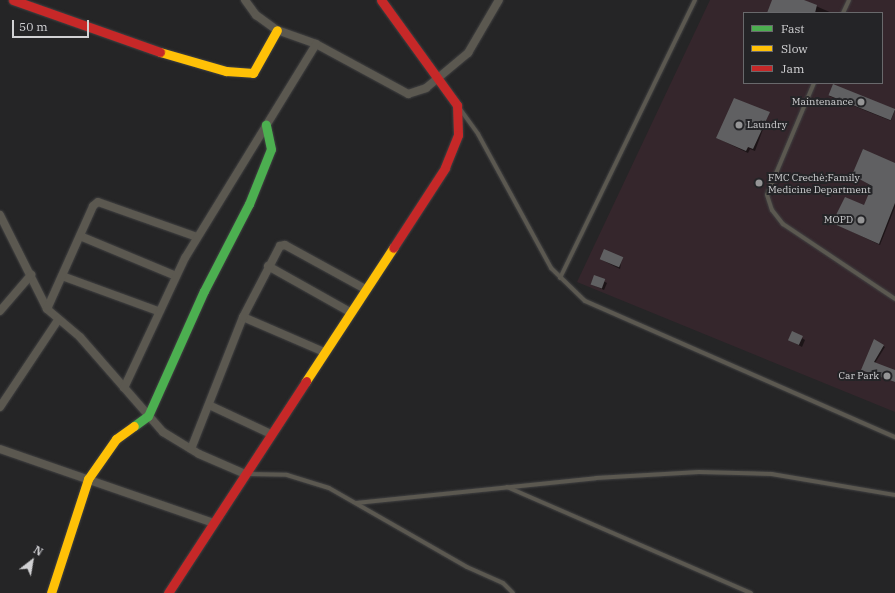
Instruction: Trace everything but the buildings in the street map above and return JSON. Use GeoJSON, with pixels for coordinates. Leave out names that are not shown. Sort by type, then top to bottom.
{"type":"FeatureCollection","features":[{"type":"Feature","properties":{"kind":"street"},"geometry":{"type":"LineString","coordinates":[[13,0],[127,42],[226,71],[253,73],[277,30]]}},
{"type":"Feature","properties":{"kind":"street"},"geometry":{"type":"LineString","coordinates":[[245,0],[256,15],[277,30],[316,44],[408,94],[438,79],[468,53],[499,0]]}},
{"type":"Feature","properties":{"kind":"street"},"geometry":{"type":"LineString","coordinates":[[168,593],[445,168],[458,135],[457,105],[381,0]]}},
{"type":"Feature","properties":{"kind":"street"},"geometry":{"type":"LineString","coordinates":[[124,388],[158,311],[197,237],[316,44]]}},
{"type":"Feature","properties":{"kind":"street"},"geometry":{"type":"LineString","coordinates":[[51,593],[88,479],[116,439],[148,416],[204,291],[266,166],[271,149],[266,124]]}},
{"type":"Feature","properties":{"kind":"street"},"geometry":{"type":"LineString","coordinates":[[48,309],[93,206],[104,202],[197,237]]}},
{"type":"Feature","properties":{"kind":"street"},"geometry":{"type":"LineString","coordinates":[[0,215],[48,309],[58,320],[80,336],[163,432],[190,449],[245,474]]}},
{"type":"Feature","properties":{"kind":"street"},"geometry":{"type":"LineString","coordinates":[[80,236],[176,276]]}},
{"type":"Feature","properties":{"kind":"street"},"geometry":{"type":"LineString","coordinates":[[190,449],[243,318],[274,252],[285,245],[365,289]]}},
{"type":"Feature","properties":{"kind":"street"},"geometry":{"type":"LineString","coordinates":[[268,266],[350,312]]}},
{"type":"Feature","properties":{"kind":"street"},"geometry":{"type":"LineString","coordinates":[[0,312],[31,275]]}},
{"type":"Feature","properties":{"kind":"street"},"geometry":{"type":"LineString","coordinates":[[62,276],[158,311]]}},
{"type":"Feature","properties":{"kind":"street"},"geometry":{"type":"LineString","coordinates":[[243,318],[324,352]]}},
{"type":"Feature","properties":{"kind":"street"},"geometry":{"type":"LineString","coordinates":[[0,406],[58,320]]}},
{"type":"Feature","properties":{"kind":"street"},"geometry":{"type":"LineString","coordinates":[[209,405],[271,434]]}},
{"type":"Feature","properties":{"kind":"street"},"geometry":{"type":"LineString","coordinates":[[0,449],[214,523]]}},
{"type":"Feature","properties":{"kind":"lane"},"geometry":{"type":"LineString","coordinates":[[560,278],[695,0]]}},
{"type":"Feature","properties":{"kind":"lane"},"geometry":{"type":"LineString","coordinates":[[843,12],[848,0]]}},
{"type":"Feature","properties":{"kind":"lane"},"geometry":{"type":"LineString","coordinates":[[814,84],[767,195],[772,210],[783,224],[895,299]]}},
{"type":"Feature","properties":{"kind":"lane"},"geometry":{"type":"LineString","coordinates":[[457,105],[478,134],[551,268],[585,301],[606,313],[895,437]]}},
{"type":"Feature","properties":{"kind":"lane"},"geometry":{"type":"LineString","coordinates":[[356,503],[507,486],[699,472],[772,474],[895,495]]}},
{"type":"Feature","properties":{"kind":"lane"},"geometry":{"type":"LineString","coordinates":[[245,474],[287,475],[312,481],[356,503],[467,567],[504,582],[513,593]]}},
{"type":"Feature","properties":{"kind":"lane"},"geometry":{"type":"LineString","coordinates":[[507,486],[751,593]]}},
{"type":"Feature","properties":{"kind":"shaded area","name":"FMC Crechè;Family Medicine Department"},"geometry":{"type":"Polygon","coordinates":[[[710,0],[895,0],[895,412],[577,282],[710,0]]]}},
{"type":"Feature","properties":{"kind":"traffic: fast"},"geometry":{"type":"LineString","coordinates":[[134,426],[148,416],[204,291],[249,204],[271,149],[266,125]]}},
{"type":"Feature","properties":{"kind":"traffic: slow"},"geometry":{"type":"LineString","coordinates":[[160,52],[226,71],[253,73],[277,30]]}},
{"type":"Feature","properties":{"kind":"traffic: slow"},"geometry":{"type":"LineString","coordinates":[[306,381],[393,248]]}},
{"type":"Feature","properties":{"kind":"traffic: slow"},"geometry":{"type":"LineString","coordinates":[[51,593],[88,479],[116,439],[134,426]]}},
{"type":"Feature","properties":{"kind":"traffic: jam"},"geometry":{"type":"LineString","coordinates":[[13,0],[160,52]]}},
{"type":"Feature","properties":{"kind":"traffic: jam"},"geometry":{"type":"LineString","coordinates":[[381,0],[457,105],[458,135],[445,168],[393,248]]}},
{"type":"Feature","properties":{"kind":"traffic: jam"},"geometry":{"type":"LineString","coordinates":[[168,593],[306,381]]}},
{"type":"Feature","properties":{"kind":"place","name":"Maintenance"},"geometry":{"type":"Point","coordinates":[861,102]}},
{"type":"Feature","properties":{"kind":"place","name":"Laundry"},"geometry":{"type":"Point","coordinates":[739,125]}},
{"type":"Feature","properties":{"kind":"place","name":"FMC Crechè;Family Medicine Department"},"geometry":{"type":"Point","coordinates":[759,183]}},
{"type":"Feature","properties":{"kind":"place","name":"MOPD"},"geometry":{"type":"Point","coordinates":[861,220]}},
{"type":"Feature","properties":{"kind":"place","name":"Car Park"},"geometry":{"type":"Point","coordinates":[887,376]}}]}
